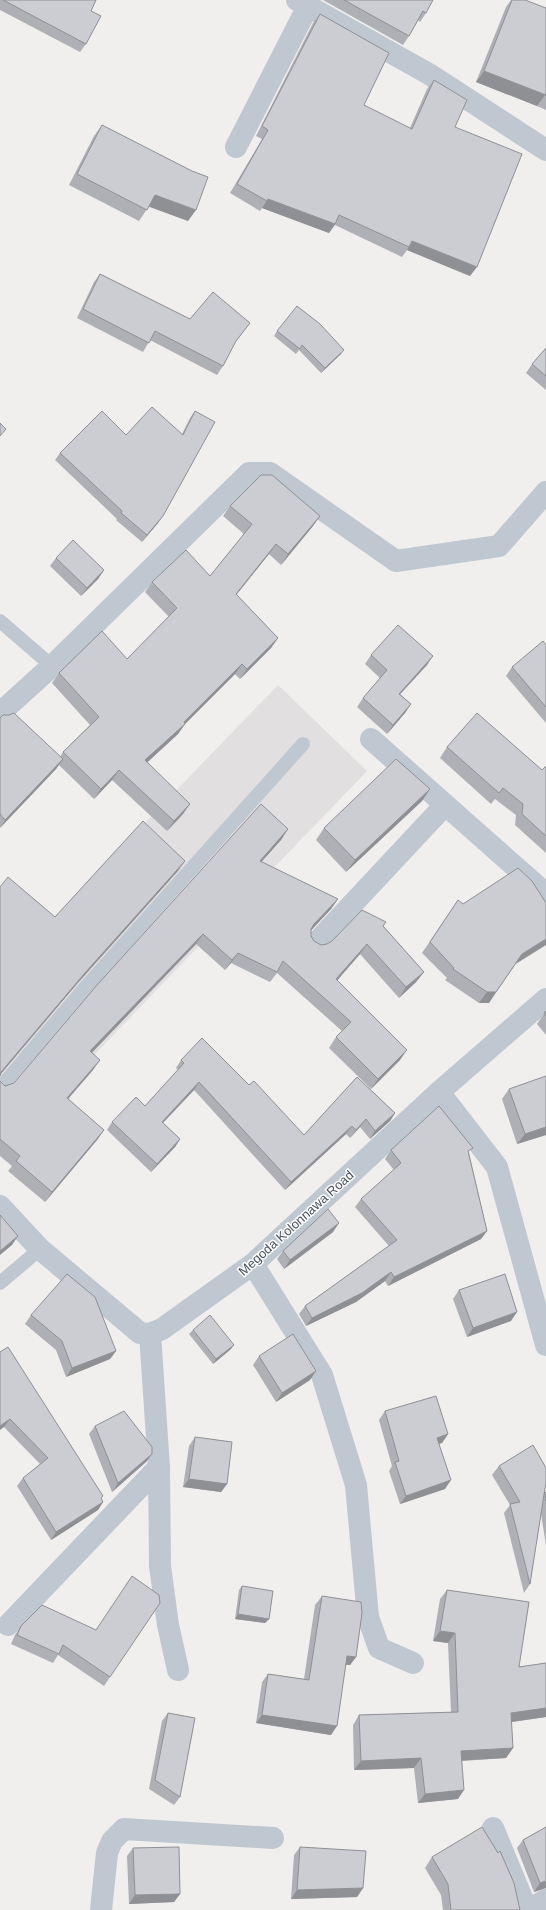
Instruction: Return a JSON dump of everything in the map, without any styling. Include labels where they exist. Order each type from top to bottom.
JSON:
[{"type":"street","points":[[236,147],[302,3],[429,74],[546,150]]},
{"type":"street","points":[[0,713],[52,666],[249,473],[270,473],[396,561],[499,546],[546,492]]},
{"type":"street","points":[[371,739],[546,894]]},
{"type":"street","points":[[316,943],[446,805]]},
{"type":"street","name":"Megoda Kolonnawa Road","points":[[150,1334],[162,1329],[253,1264],[439,1092],[546,999]]},
{"type":"street","points":[[439,1092],[497,1167],[546,1345]]},
{"type":"street","points":[[0,1206],[40,1249],[140,1333],[150,1334],[159,1467],[160,1566],[168,1624],[178,1670]]},
{"type":"street","points":[[253,1264],[322,1375],[356,1485],[368,1617],[379,1648],[413,1663]]},
{"type":"street","points":[[8,1625],[159,1467]]},
{"type":"street","points":[[493,1828],[527,1910],[546,1900]]},
{"type":"street","points":[[101,1910],[107,1852],[112,1841],[124,1829],[273,1838]]},
{"type":"lane","points":[[0,621],[52,666]]},
{"type":"lane","points":[[0,1088],[83,990],[303,744]]},
{"type":"lane","points":[[0,1283],[40,1249]]},
{"type":"shaded area","points":[[278,685],[367,771],[0,1153],[0,973]]},
{"type":"building","points":[[3,0],[96,0],[91,11],[101,16],[86,44]]},
{"type":"building","points":[[344,0],[433,0],[426,13],[423,11],[409,36]]},
{"type":"building","points":[[512,0],[525,0],[546,8],[546,95],[484,71]]},
{"type":"building","points":[[320,14],[389,53],[364,105],[412,129],[434,80],[467,100],[455,127],[522,154],[477,267],[412,241],[409,247],[339,215],[335,224],[268,199],[267,201],[237,184],[268,130],[262,126]]},
{"type":"building","points":[[102,125],[192,171],[208,177],[196,210],[155,195],[147,210],[77,174]]},
{"type":"building","points":[[100,274],[190,319],[213,292],[250,323],[236,341],[223,366],[155,331],[149,343],[83,309]]},
{"type":"building","points":[[297,306],[320,324],[344,350],[325,368],[302,345],[300,349],[277,331]]},
{"type":"building","points":[[546,348],[546,376],[532,364]]},
{"type":"building","points":[[152,407],[183,435],[195,411],[215,422],[163,516],[147,535],[121,513],[122,511],[60,453],[102,411],[126,435]]},
{"type":"building","points":[[0,423],[6,429],[0,436]]},
{"type":"building","points":[[261,475],[272,475],[320,516],[288,554],[276,544],[236,594],[278,638],[247,669],[242,664],[184,722],[185,724],[145,760],[190,804],[174,821],[119,770],[101,789],[63,752],[99,717],[59,673],[102,631],[127,659],[177,608],[152,582],[186,550],[210,576],[252,524],[230,506]]},
{"type":"building","points":[[73,540],[104,570],[87,588],[56,558]]},
{"type":"building","points":[[398,625],[433,656],[399,694],[411,704],[393,725],[363,698],[387,670],[371,655]]},
{"type":"building","points":[[543,641],[546,645],[546,707],[512,667]]},
{"type":"building","points":[[14,713],[63,759],[5,820],[0,814],[0,718],[3,715]]},
{"type":"building","points":[[477,713],[542,770],[546,766],[546,836],[522,814],[523,804],[503,788],[499,793],[447,747]]},
{"type":"building","points":[[396,759],[430,789],[355,860],[324,828]]},
{"type":"building","points":[[261,804],[288,829],[260,861],[338,899],[311,929],[311,936],[314,941],[321,945],[332,941],[362,910],[386,922],[383,926],[424,972],[406,987],[367,944],[336,979],[407,1050],[378,1079],[336,1037],[351,1022],[283,961],[277,972],[238,953],[232,960],[203,934],[90,1051],[100,1060],[67,1098],[104,1130],[52,1192],[16,1161],[20,1156],[0,1139],[0,1081],[5,1086],[14,1083],[97,985]]},
{"type":"building","points":[[143,821],[185,861],[84,974],[1,1072],[0,1076],[0,887],[8,877],[55,917]]},
{"type":"building","points":[[518,868],[532,881],[546,903],[546,939],[522,954],[496,992],[487,992],[453,969],[454,968],[430,942],[458,900],[463,904]]},
{"type":"building","points":[[202,1038],[249,1085],[254,1081],[304,1135],[357,1077],[395,1113],[375,1131],[366,1119],[356,1130],[352,1126],[291,1182],[199,1082],[162,1122],[180,1139],[157,1164],[112,1122],[136,1097],[145,1106],[184,1063],[181,1060]]},
{"type":"building","points":[[546,1076],[546,1127],[525,1134],[509,1089]]},
{"type":"building","points":[[439,1106],[473,1148],[468,1151],[487,1231],[394,1277],[391,1272],[362,1293],[312,1318],[305,1306],[397,1240],[361,1199],[401,1163],[391,1150]]},
{"type":"building","points":[[328,1209],[339,1223],[290,1260],[283,1251]]},
{"type":"building","points":[[0,1215],[18,1236],[0,1251]]},
{"type":"building","points":[[67,1274],[95,1297],[116,1351],[72,1368],[62,1341],[31,1315]]},
{"type":"building","points":[[505,1274],[517,1312],[473,1328],[459,1290]]},
{"type":"building","points":[[210,1315],[234,1345],[216,1359],[193,1330]]},
{"type":"building","points":[[293,1334],[316,1371],[282,1393],[259,1356]]},
{"type":"building","points":[[8,1347],[103,1496],[101,1498],[103,1502],[56,1532],[23,1478],[48,1458],[10,1419],[0,1426],[0,1352]]},
{"type":"building","points":[[436,1396],[448,1434],[437,1438],[451,1480],[406,1496],[395,1462],[399,1461],[385,1411]]},
{"type":"building","points":[[124,1411],[152,1447],[152,1454],[118,1483],[95,1426]]},
{"type":"building","points":[[195,1437],[232,1442],[227,1484],[189,1479]]},
{"type":"building","points":[[533,1445],[546,1468],[546,1482],[530,1584],[510,1504],[520,1502],[499,1466]]},
{"type":"building","points":[[132,1576],[159,1595],[160,1603],[110,1677],[63,1645],[59,1654],[17,1635],[21,1626],[42,1605],[96,1630]]},
{"type":"building","points":[[242,1586],[273,1591],[269,1619],[238,1614]]},
{"type":"building","points":[[447,1590],[529,1602],[519,1667],[546,1663],[546,1708],[511,1713],[513,1748],[461,1751],[464,1790],[425,1794],[421,1758],[361,1761],[359,1715],[458,1712],[455,1633],[440,1631]]},
{"type":"building","points":[[322,1596],[361,1602],[362,1613],[356,1657],[347,1656],[337,1726],[262,1715],[268,1674],[309,1680]]},
{"type":"building","points":[[168,1713],[195,1718],[180,1797],[155,1780]]},
{"type":"building","points":[[482,1827],[498,1853],[500,1851],[514,1883],[520,1910],[451,1910],[448,1884],[432,1857]]},
{"type":"building","points":[[546,1827],[546,1881],[540,1883],[523,1840]]},
{"type":"building","points":[[179,1847],[180,1894],[135,1895],[133,1848]]},
{"type":"building","points":[[300,1847],[366,1851],[363,1888],[297,1890]]}]
